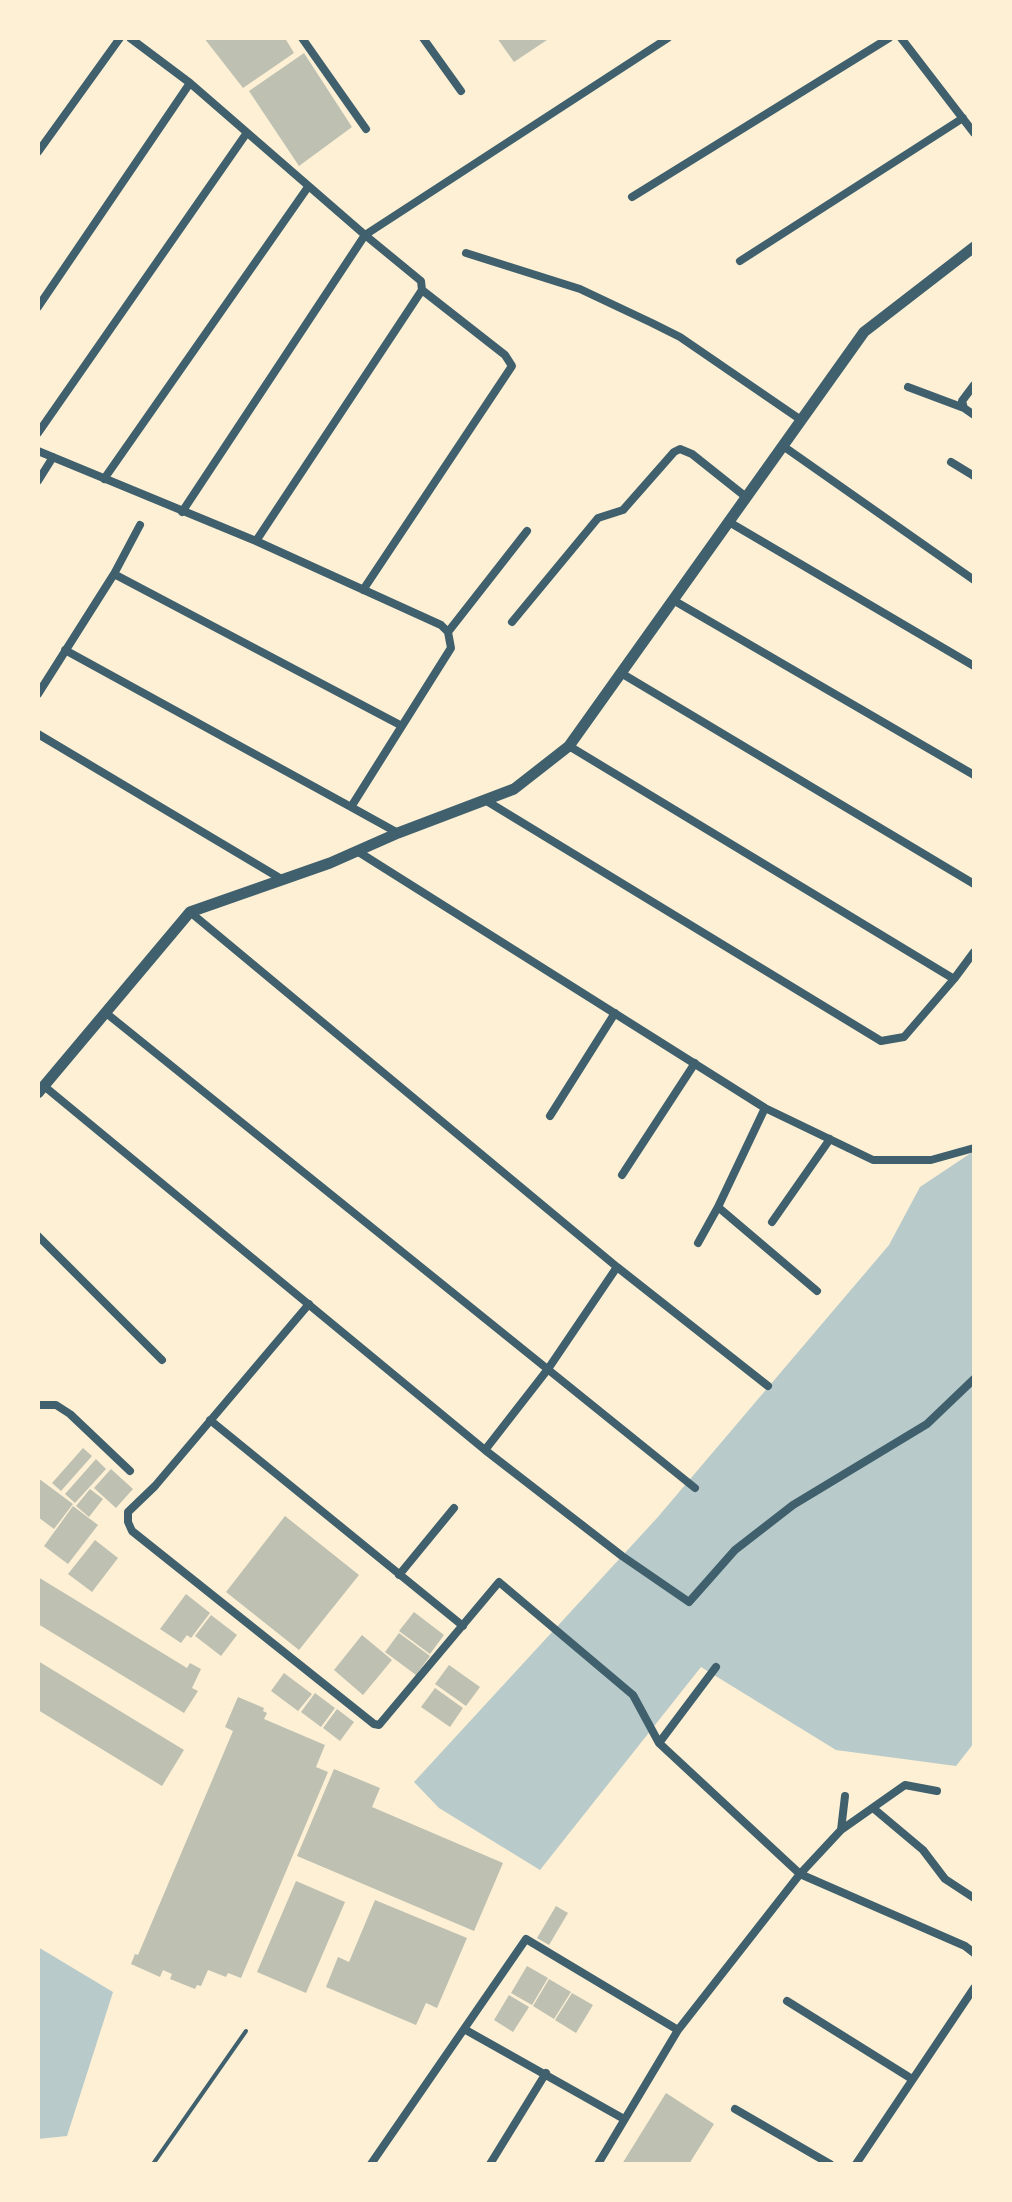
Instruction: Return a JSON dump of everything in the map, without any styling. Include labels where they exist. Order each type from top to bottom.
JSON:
[{"type":"street","points":[[38,152],[120,38]]},
{"type":"street","points":[[130,38],[190,83],[421,281],[422,290],[256,541]]},
{"type":"street","points":[[302,38],[366,129]]},
{"type":"street","points":[[423,38],[461,91]]},
{"type":"street","points":[[182,512],[365,235],[668,38]]},
{"type":"street","points":[[632,197],[889,38]]},
{"type":"street","points":[[901,38],[974,133]]},
{"type":"street","points":[[38,307],[190,83]]},
{"type":"street","points":[[740,261],[963,118]]},
{"type":"street","points":[[38,433],[246,134]]},
{"type":"street","points":[[104,479],[308,187]]},
{"type":"street","points":[[974,247],[864,332],[569,746],[514,789],[283,880],[190,912],[41,1090],[309,1304],[485,1450],[622,1556],[689,1602],[735,1550],[781,1514],[927,1424],[974,1379]]},
{"type":"street","points":[[466,253],[580,289],[680,337],[801,420]]},
{"type":"street","points":[[363,590],[512,366],[505,355],[422,290]]},
{"type":"street","points":[[964,408],[964,396],[974,385]]},
{"type":"street","points":[[908,387],[964,408],[974,415]]},
{"type":"street","points":[[783,446],[974,580]]},
{"type":"street","points":[[512,622],[598,518],[623,510],[680,449],[692,454],[746,497]]},
{"type":"street","points":[[38,451],[256,541],[441,625],[448,632],[451,648],[351,807]]},
{"type":"street","points":[[38,481],[53,457]]},
{"type":"street","points":[[951,462],[974,476]]},
{"type":"street","points":[[729,522],[974,666]]},
{"type":"street","points":[[38,694],[114,574],[140,525]]},
{"type":"street","points":[[448,632],[527,531]]},
{"type":"street","points":[[114,574],[402,726]]},
{"type":"street","points":[[673,600],[974,775]]},
{"type":"street","points":[[65,650],[398,833]]},
{"type":"street","points":[[621,673],[974,884]]},
{"type":"street","points":[[38,734],[283,880]]},
{"type":"street","points":[[569,746],[954,979]]},
{"type":"street","points":[[485,800],[881,1041],[904,1037],[974,952]]},
{"type":"street","points":[[357,851],[765,1108],[873,1160],[931,1160],[974,1148]]},
{"type":"street","points":[[190,912],[617,1267],[768,1386]]},
{"type":"street","points":[[106,1013],[695,1488]]},
{"type":"street","points":[[550,1116],[615,1013]]},
{"type":"street","points":[[622,1175],[695,1063]]},
{"type":"street","points":[[698,1243],[765,1108]]},
{"type":"street","points":[[772,1222],[830,1139]]},
{"type":"street","points":[[718,1207],[817,1291]]},
{"type":"street","points":[[38,1236],[162,1360]]},
{"type":"street","points":[[485,1450],[548,1369],[617,1267]]},
{"type":"street","points":[[309,1304],[155,1486],[128,1512],[132,1531],[374,1724],[383,1723],[499,1582],[633,1695],[659,1743],[800,1874],[965,1946],[974,1953]]},
{"type":"street","points":[[38,1405],[56,1405],[70,1414],[130,1471]]},
{"type":"street","points":[[210,1420],[463,1626]]},
{"type":"street","points":[[399,1575],[454,1508]]},
{"type":"street","points":[[659,1743],[716,1667]]},
{"type":"street","points":[[598,2164],[678,2030],[800,1874],[841,1830],[905,1785],[937,1791]]},
{"type":"street","points":[[841,1830],[845,1796]]},
{"type":"street","points":[[873,1808],[923,1850],[945,1879],[974,1898]]},
{"type":"street","points":[[371,2164],[526,1939],[678,2030]]},
{"type":"street","points":[[856,2164],[974,1988]]},
{"type":"street","points":[[787,2001],[912,2079]]},
{"type":"street","points":[[464,2029],[624,2119]]},
{"type":"street","points":[[490,2164],[546,2073]]},
{"type":"street","points":[[735,2109],[830,2164]]},
{"type":"lane","points":[[153,2164],[246,2031]]},
{"type":"shaded area","points":[[974,1151],[974,1743],[956,1766],[836,1750],[701,1667],[540,1870],[439,1808],[414,1782],[657,1518],[889,1245],[920,1187]]},
{"type":"shaded area","points":[[38,1947],[113,1992],[67,2136],[38,2139]]},
{"type":"building","points":[[204,38],[285,38],[294,53],[243,88]]},
{"type":"building","points":[[497,38],[550,38],[514,62]]},
{"type":"building","points":[[304,53],[352,127],[299,166],[249,91]]},
{"type":"building","points":[[83,1448],[92,1456],[61,1491],[52,1483]]},
{"type":"building","points":[[96,1459],[106,1469],[75,1503],[65,1494]]},
{"type":"building","points":[[111,1469],[133,1489],[116,1508],[94,1488]]},
{"type":"building","points":[[38,1478],[73,1504],[54,1529],[38,1517]]},
{"type":"building","points":[[90,1489],[103,1499],[89,1517],[76,1506]]},
{"type":"building","points":[[73,1506],[98,1525],[68,1564],[44,1546]]},
{"type":"building","points":[[285,1516],[359,1575],[299,1650],[226,1592]]},
{"type":"building","points":[[95,1540],[118,1558],[92,1592],[68,1574]]},
{"type":"building","points":[[38,1577],[187,1668],[190,1663],[201,1669],[192,1688],[198,1691],[184,1713],[38,1624]]},
{"type":"building","points":[[186,1594],[210,1613],[191,1638],[187,1635],[181,1643],[160,1629]]},
{"type":"building","points":[[414,1612],[444,1635],[430,1654],[399,1631]]},
{"type":"building","points":[[211,1615],[237,1635],[221,1656],[195,1636]]},
{"type":"building","points":[[399,1633],[430,1656],[416,1675],[385,1652]]},
{"type":"building","points":[[362,1635],[392,1660],[363,1695],[334,1670]]},
{"type":"building","points":[[38,1661],[184,1750],[162,1786],[38,1710]]},
{"type":"building","points":[[449,1665],[480,1687],[466,1706],[435,1684]]},
{"type":"building","points":[[284,1673],[312,1694],[298,1711],[271,1691]]},
{"type":"building","points":[[435,1688],[463,1708],[450,1727],[421,1707]]},
{"type":"building","points":[[315,1693],[335,1708],[321,1727],[301,1712]]},
{"type":"building","points":[[238,1697],[264,1708],[263,1711],[267,1713],[264,1719],[325,1745],[316,1767],[328,1772],[241,1978],[228,1973],[226,1977],[208,1970],[201,1986],[197,1985],[195,1989],[170,1979],[172,1974],[163,1970],[160,1977],[131,1964],[135,1954],[138,1955],[233,1731],[225,1727]]},
{"type":"building","points":[[337,1709],[354,1722],[340,1741],[323,1728]]},
{"type":"building","points":[[334,1769],[380,1788],[372,1807],[503,1863],[474,1931],[297,1856]]},
{"type":"building","points":[[296,1881],[345,1902],[306,1993],[257,1972]]},
{"type":"building","points":[[375,1900],[467,1938],[437,2008],[426,2003],[416,2025],[326,1987],[338,1957],[349,1962]]},
{"type":"building","points":[[556,1906],[568,1913],[549,1945],[537,1938]]},
{"type":"building","points":[[527,1966],[548,1978],[532,2005],[511,1993]]},
{"type":"building","points":[[549,1979],[571,1992],[554,2019],[533,2006]]},
{"type":"building","points":[[572,1993],[593,2005],[576,2033],[555,2020]]},
{"type":"building","points":[[509,1995],[529,2007],[513,2032],[494,2020]]},
{"type":"building","points":[[666,2093],[714,2124],[689,2164],[622,2164]]}]
